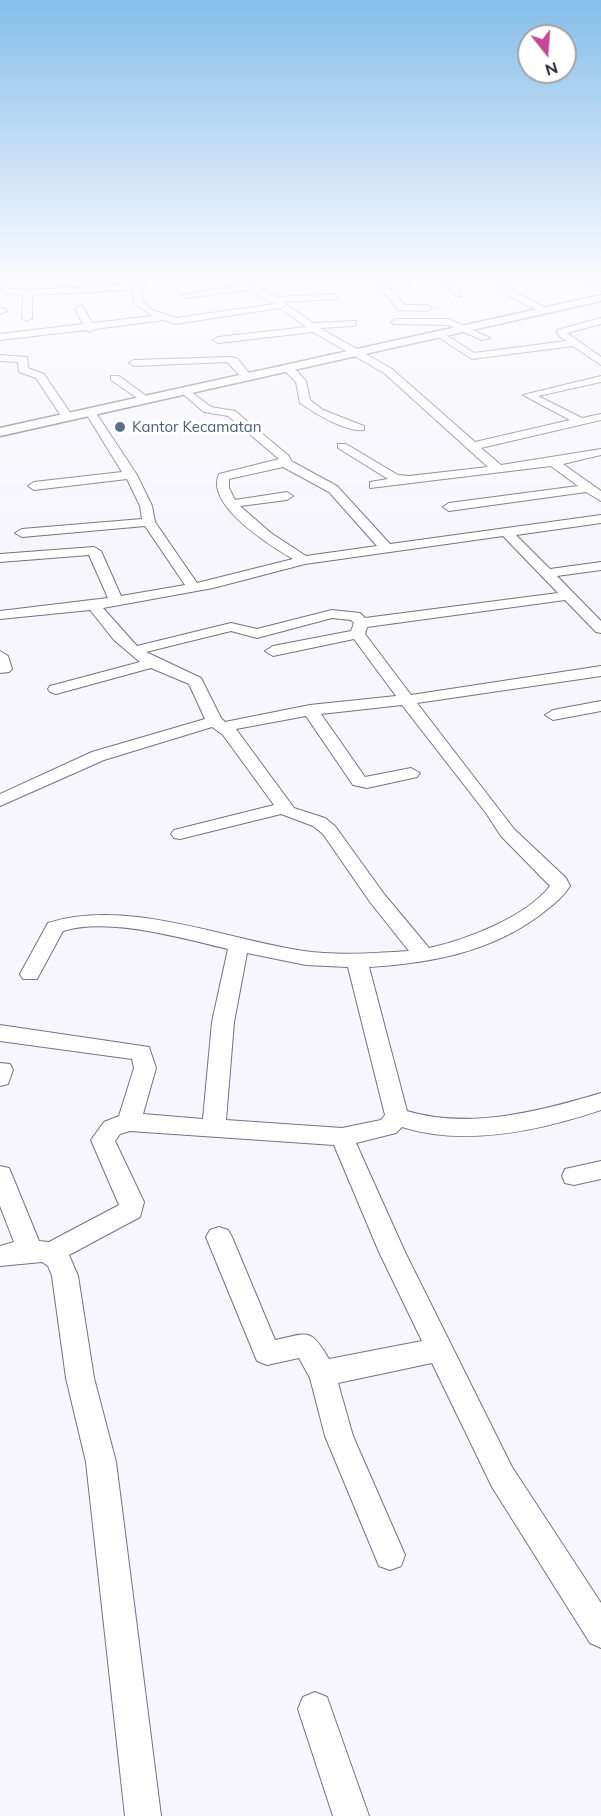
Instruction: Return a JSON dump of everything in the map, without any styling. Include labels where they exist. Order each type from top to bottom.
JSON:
[{"type":"street","points":[[23,365],[23,370],[40,376],[66,417]]},
{"type":"street","points":[[237,365],[247,377]]},
{"type":"street","points":[[0,432],[303,365]]},
{"type":"street","points":[[375,365],[388,371],[498,468]]},
{"type":"street","points":[[288,368],[301,381],[300,387],[304,401],[320,412],[360,428]]},
{"type":"street","points":[[115,378],[147,399]]},
{"type":"street","points":[[580,421],[528,395],[601,379]]},
{"type":"street","points":[[186,391],[208,410],[231,413],[245,427],[278,451],[285,458],[285,463]]},
{"type":"street","points":[[90,412],[131,475],[146,506],[149,522],[194,588]]},
{"type":"street","points":[[473,446],[512,440],[519,435],[601,417]]},
{"type":"street","points":[[342,446],[395,478],[405,480]]},
{"type":"street","points":[[374,485],[553,462],[601,452]]},
{"type":"street","points":[[553,462],[601,496]]},
{"type":"street","points":[[304,560],[279,545],[230,504],[224,495],[223,477],[285,463],[333,489],[387,549]]},
{"type":"street","points":[[34,486],[131,475]]},
{"type":"street","points":[[448,507],[589,488]]},
{"type":"street","points":[[230,504],[287,496]]},
{"type":"street","points":[[0,615],[94,605],[194,588],[250,576],[304,560],[601,519]]},
{"type":"street","points":[[22,533],[149,522]]},
{"type":"street","points":[[507,533],[566,596],[601,629]]},
{"type":"street","points":[[0,558],[94,551],[116,600]]},
{"type":"street","points":[[545,574],[601,566]]},
{"type":"street","points":[[273,651],[360,628],[566,596]]},
{"type":"street","points":[[94,605],[105,622],[134,651],[152,663],[195,681],[219,724],[285,808],[291,815],[319,822],[329,830],[377,898],[424,956]]},
{"type":"street","points":[[30,974],[55,927],[71,921],[159,927],[294,957],[357,961],[424,956],[458,949],[504,931],[554,895],[560,886],[552,872],[507,832],[493,810],[407,700],[352,615],[332,614],[257,634],[231,627],[134,651]]},
{"type":"street","points":[[56,688],[152,663]]},
{"type":"street","points":[[0,801],[98,756],[219,724],[310,710],[407,700],[601,671]]},
{"type":"street","points":[[553,715],[601,706]]},
{"type":"street","points":[[310,710],[359,781],[367,783],[411,773]]},
{"type":"street","points":[[180,834],[285,808]]},
{"type":"street","points":[[214,1130],[223,1022],[239,945]]},
{"type":"street","points":[[357,961],[397,1116]]},
{"type":"street","points":[[0,1033],[141,1053],[145,1068],[129,1122]]},
{"type":"street","points":[[397,1116],[430,1127],[482,1127],[504,1125],[601,1101]]},
{"type":"street","points":[[0,1256],[41,1252],[131,1210],[132,1202],[103,1137],[112,1128],[129,1122],[214,1130],[342,1137],[388,1127],[397,1116]]},
{"type":"street","points":[[342,1137],[392,1252],[502,1477],[601,1632]]},
{"type":"street","points":[[574,1176],[601,1170]]},
{"type":"street","points":[[0,1175],[41,1252],[58,1259],[65,1276],[80,1377],[101,1462],[143,1816]]},
{"type":"street","points":[[219,1237],[267,1353],[306,1345],[324,1376],[323,1384],[339,1436],[390,1555]]},
{"type":"street","points":[[324,1376],[332,1370],[441,1349]]},
{"type":"street","points":[[315,1709],[351,1816]]},
{"type":"place","name":"Kantor Kecamatan","points":[[120,427]]}]
